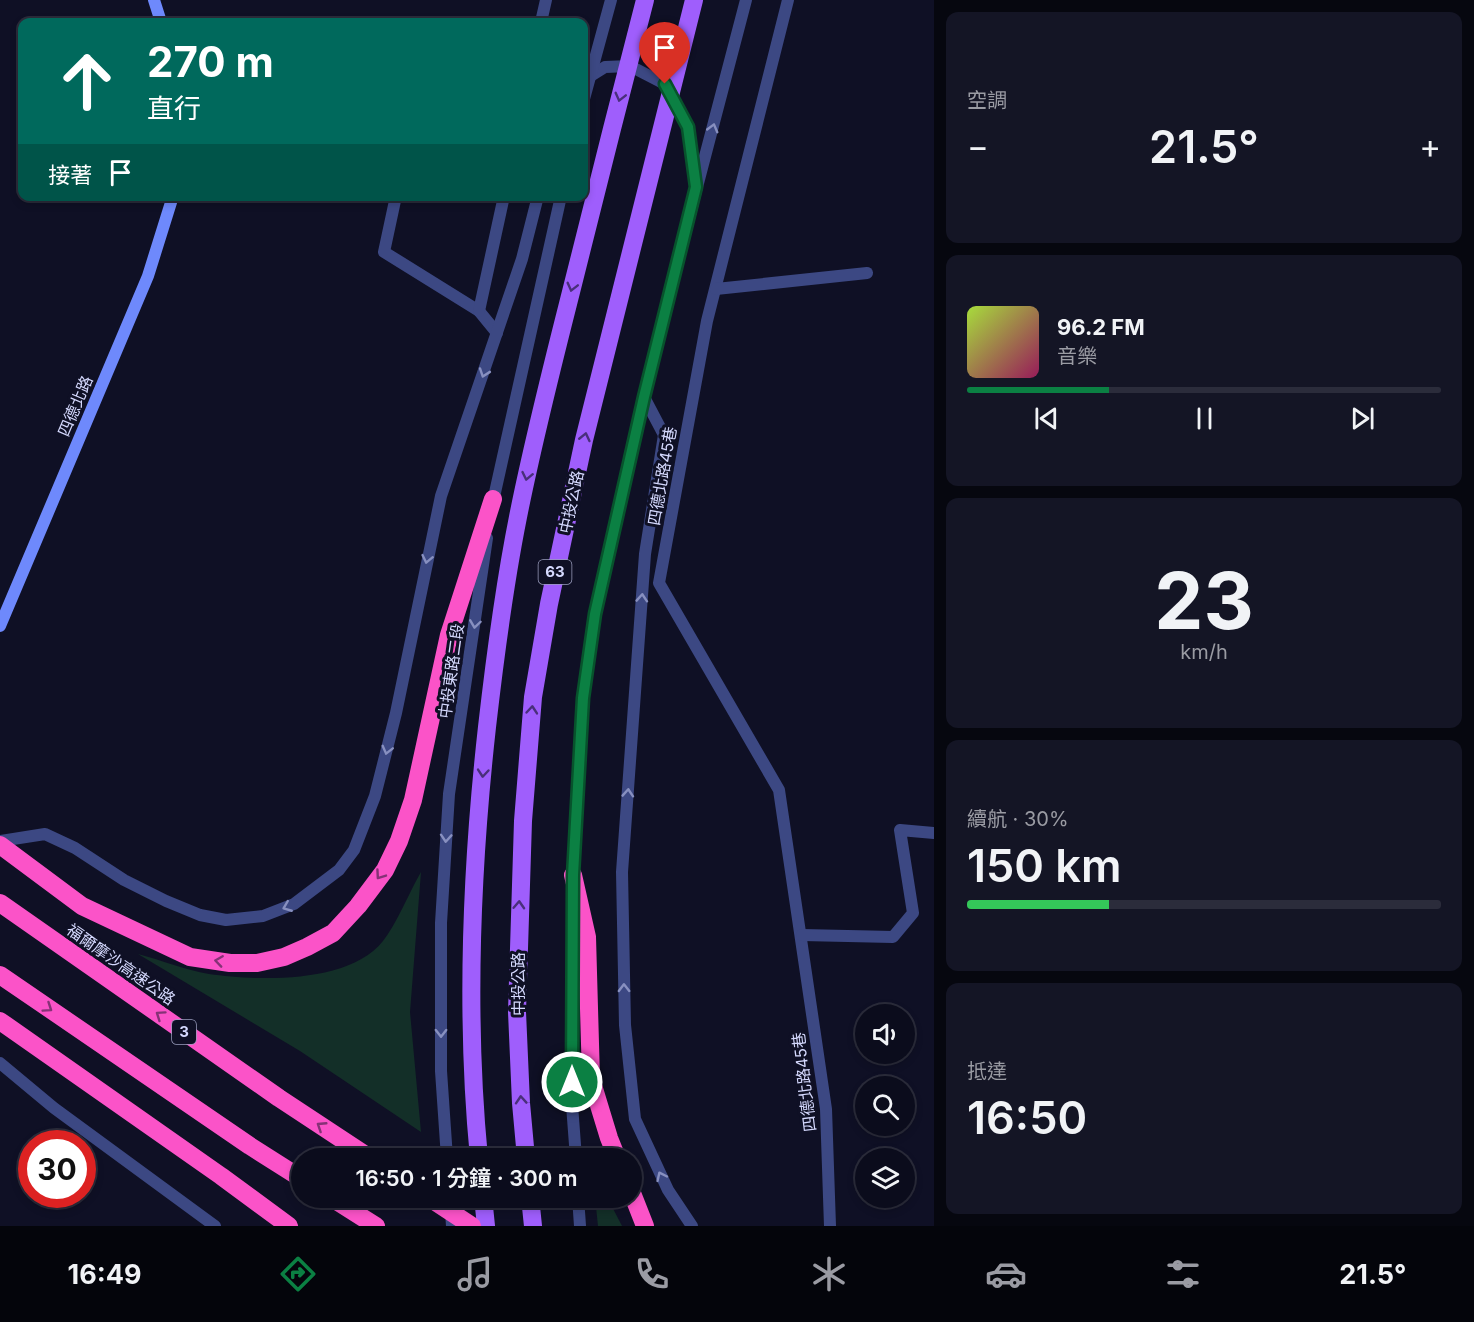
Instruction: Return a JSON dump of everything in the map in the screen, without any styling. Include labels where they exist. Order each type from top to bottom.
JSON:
[{"type":"highway","points":[[0,843],[82,906],[190,957],[230,963],[257,963],[284,957],[333,933],[358,906],[385,870],[399,840],[413,800],[449,635],[493,499]]},
{"type":"highway","points":[[573,875],[587,937],[591,1079],[613,1148]]},
{"type":"highway","name":"福爾摩沙高速公路","points":[[0,903],[354,1148]]},
{"type":"highway","points":[[0,975],[291,1172]]},
{"type":"highway","points":[[0,1021],[289,1226]]},
{"type":"highway","points":[[347,1208],[376,1226]]},
{"type":"highway","points":[[445,1208],[472,1226]]},
{"type":"highway","points":[[638,1208],[645,1226]]},
{"type":"main road","points":[[478,1148],[470,995],[473,881],[499,621],[539,420],[645,0]]},
{"type":"main road","name":"中投公路","points":[[525,1148],[517,1012],[523,832],[533,697],[549,604],[584,440],[694,0]]},
{"type":"main road","points":[[484,1208],[486,1226]]},
{"type":"main road","points":[[531,1208],[533,1226]]},
{"type":"street","points":[[154,0],[160,18]]},
{"type":"street","points":[[542,18],[546,0]]},
{"type":"street","points":[[588,75],[610,0]]},
{"type":"street","points":[[575,1148],[572,1093],[573,875],[583,698],[595,614],[644,397],[696,187],[746,0]]},
{"type":"street","name":"四德北路45巷","points":[[788,0],[707,321],[659,583],[779,790],[826,1109],[830,1226]]},
{"type":"street","points":[[588,80],[605,66],[630,66],[665,84],[688,127],[696,187]]},
{"type":"street","name":"四德北路","points":[[0,626],[148,276],[171,201]]},
{"type":"street","points":[[395,201],[384,252],[479,311],[497,333]]},
{"type":"street","points":[[479,311],[503,201]]},
{"type":"street","points":[[0,843],[45,834],[75,848],[124,880],[166,901],[200,915],[226,920],[263,916],[294,904],[339,870],[354,850],[375,796],[396,713],[441,496],[522,259],[537,201]]},
{"type":"street","name":"中投東路二段","points":[[446,1148],[441,1071],[441,923],[448,806],[493,499],[560,201]]},
{"type":"street","points":[[716,289],[867,273]]},
{"type":"street","points":[[644,397],[664,435],[645,554],[622,872],[625,1025],[635,1119],[668,1190],[692,1226]]},
{"type":"street","points":[[802,935],[893,937],[913,913],[900,830],[934,833]]},
{"type":"street","points":[[0,1063],[54,1108],[215,1226]]},
{"type":"street","points":[[451,1208],[452,1226]]},
{"type":"street","points":[[579,1208],[580,1226]]},
{"type":"green space","points":[[421,872],[410,1012],[421,1132],[300,1051],[138,954],[200,972],[229,976],[277,978],[326,972],[368,955],[383,941]]},
{"type":"green space","points":[[596,1208],[613,1208],[622,1226],[598,1226]]},
{"type":"route","points":[[572,1082],[573,875],[583,698],[595,614],[644,397],[696,187],[688,127],[665,84]]}]
